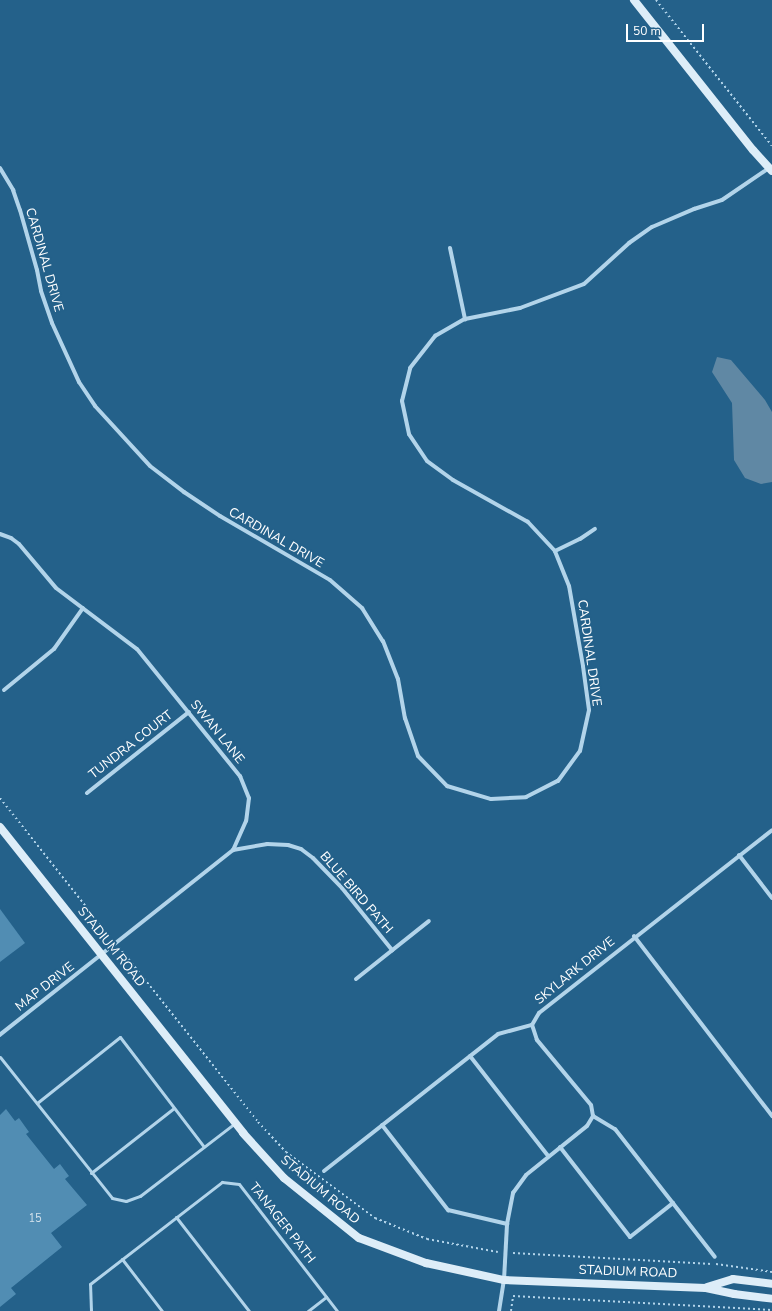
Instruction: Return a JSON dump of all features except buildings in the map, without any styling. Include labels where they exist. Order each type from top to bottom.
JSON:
[{"type":"street","points":[[634,0],[770,170]]},
{"type":"street","name":"CARDINAL DRIVE","points":[[0,168],[13,190],[20,210],[37,270],[41,292],[52,323],[79,382],[95,406],[150,466],[178,488],[220,516],[330,580],[362,608],[383,641],[398,679],[405,718],[418,756],[447,786],[491,799],[526,797],[558,781],[580,751],[589,710],[569,586],[555,551],[528,522],[453,480],[427,461],[409,434],[402,401],[410,368],[436,336],[465,319],[520,308],[584,284],[629,243],[652,227],[694,208],[722,200],[770,170]]},
{"type":"street","points":[[450,248],[465,319]]},
{"type":"street","points":[[555,551],[580,539],[595,529]]},
{"type":"street","name":"SWAN LANE","points":[[0,534],[11,538],[19,544],[48,581],[137,649],[240,776],[246,787],[249,798],[246,821],[233,850],[102,955]]},
{"type":"street","points":[[4,690],[54,649],[83,608]]},
{"type":"street","name":"TUNDRA COURT","points":[[87,793],[189,712]]},
{"type":"street","name":"STADIUM ROAD","points":[[0,828],[235,1123],[284,1178],[359,1238],[426,1263],[504,1280],[706,1288],[734,1294],[772,1299]]},
{"type":"street","name":"SKYLARK DRIVE","points":[[532,1025],[539,1013],[634,936],[772,830]]},
{"type":"street","name":"BLUE BIRD PATH","points":[[233,850],[267,844],[288,844],[301,849],[313,858],[342,888],[392,950]]},
{"type":"street","points":[[740,855],[772,898]]},
{"type":"street","name":"BLUE BIRD PATH","points":[[356,979],[429,921]]},
{"type":"street","name":"SKYLARK DRIVE","points":[[634,936],[772,1116]]},
{"type":"street","name":"MAP DRIVE","points":[[0,1035],[102,955]]},
{"type":"street","points":[[324,1171],[498,1034],[532,1025],[537,1040],[592,1105],[593,1116],[587,1126],[526,1175],[513,1193],[507,1224],[504,1253],[504,1280],[499,1311]]},
{"type":"street","points":[[470,1056],[548,1156]]},
{"type":"street","points":[[593,1116],[615,1129],[715,1257]]},
{"type":"street","points":[[382,1125],[448,1210],[507,1224]]},
{"type":"street","points":[[560,1147],[630,1237],[673,1203]]},
{"type":"street","name":"STADIUM ROAD","points":[[706,1288],[733,1279],[772,1284]]},
{"type":"lane","points":[[37,1103],[120,1037],[204,1147]]},
{"type":"lane","points":[[0,1056],[112,1198],[126,1201],[140,1196],[235,1123]]},
{"type":"lane","points":[[92,1172],[174,1108]]},
{"type":"lane","name":"TANAGER PATH","points":[[91,1311],[90,1284],[222,1182],[239,1184],[337,1311]]},
{"type":"lane","points":[[176,1217],[249,1311]]},
{"type":"lane","points":[[122,1259],[162,1311]]},
{"type":"lane","points":[[308,1311],[326,1297]]},
{"type":"path","points":[[656,0],[772,146]]},
{"type":"path","points":[[0,798],[258,1122],[286,1152],[375,1218],[426,1239],[504,1253],[697,1262],[772,1272]]},
{"type":"path","points":[[511,1311],[513,1296],[772,1310]]},
{"type":"water","points":[[717,357],[731,360],[765,400],[772,412],[772,482],[761,484],[745,478],[734,460],[732,403],[712,372]]}]
